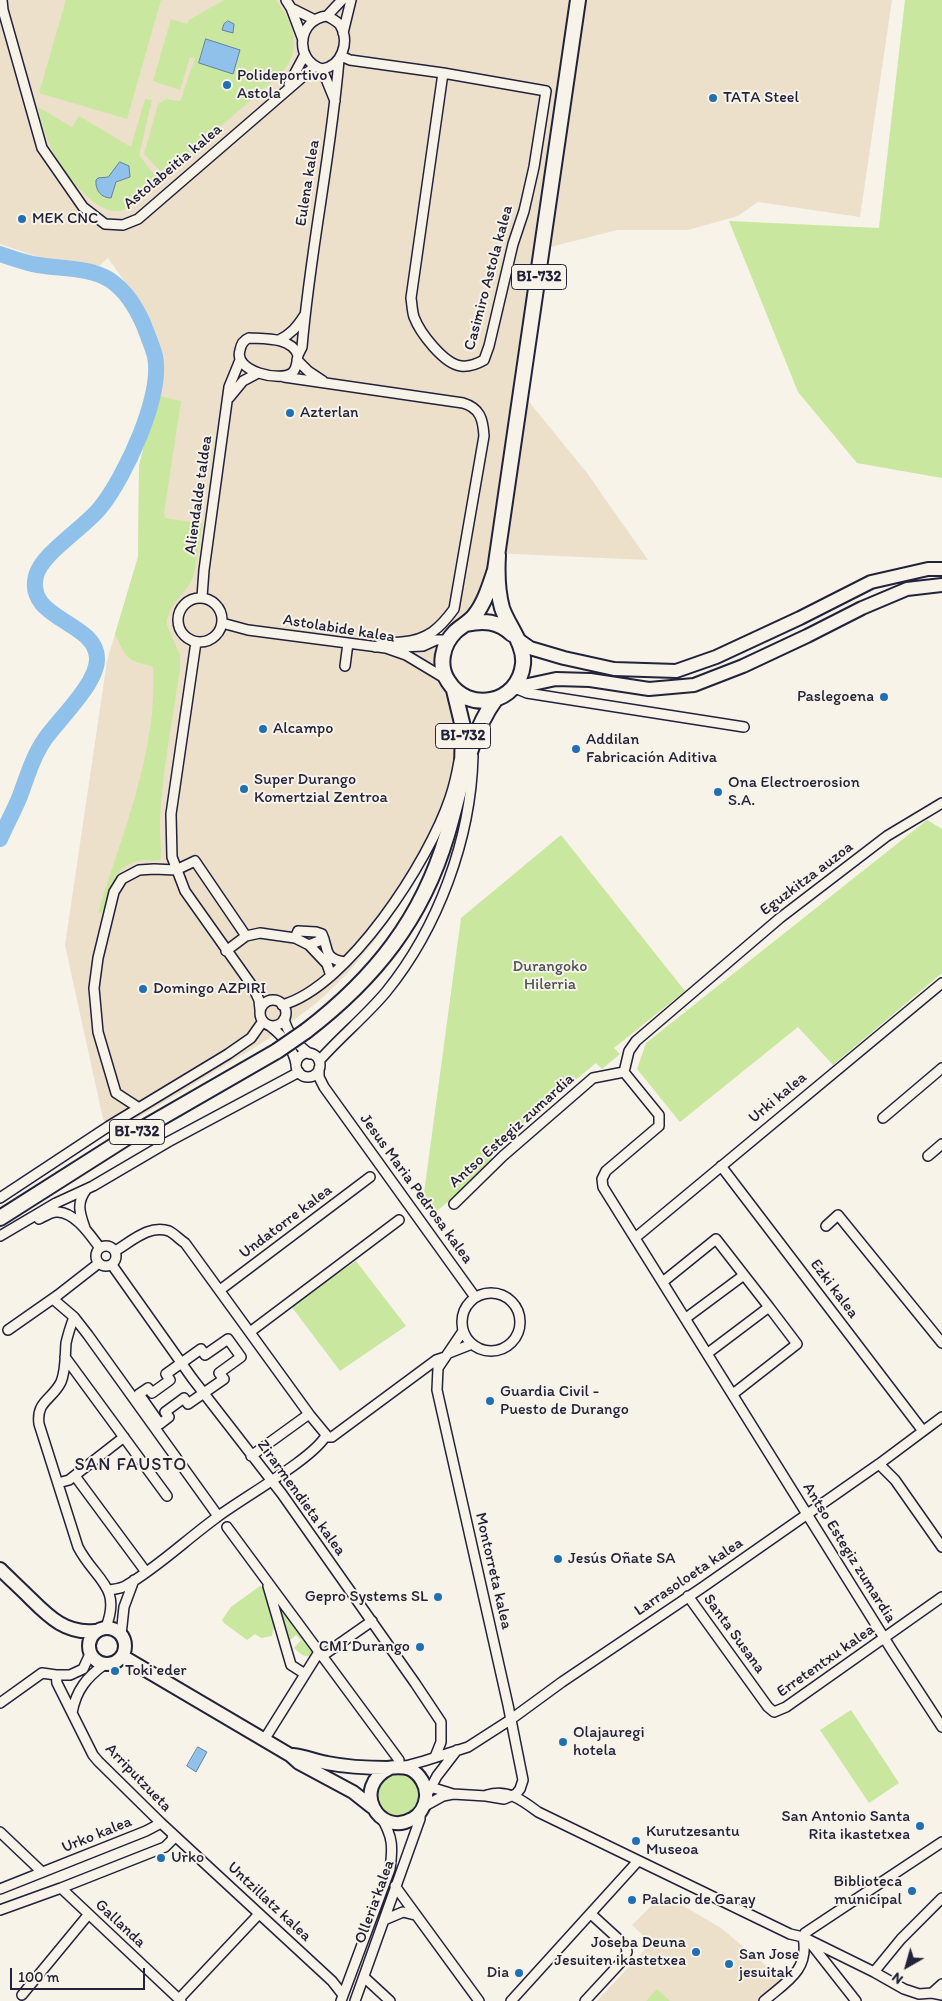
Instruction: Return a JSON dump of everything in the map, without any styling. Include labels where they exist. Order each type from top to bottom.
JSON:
[{"type":"main road","name":"BI-732","points":[[468,748],[450,684],[442,666],[443,653],[448,640],[456,630],[475,615],[484,599],[493,577],[498,555],[578,0]]},
{"type":"main road","name":"BI-732","points":[[450,684],[462,696],[473,701],[484,702],[495,700],[505,695],[514,688],[520,676],[523,663],[522,650],[502,606],[498,589],[498,555]]},
{"type":"main road","points":[[466,624],[480,621],[494,622],[506,628],[530,648],[564,658],[614,669],[676,671],[725,653],[871,582],[928,569],[942,568]]},
{"type":"main road","points":[[514,688],[556,679],[590,680],[649,688],[694,685],[751,662],[862,608],[907,589],[942,585]]},
{"type":"main road","name":"BI-732","points":[[0,1218],[126,1138],[277,1051],[350,996],[378,965],[408,923],[433,876],[447,835],[468,748],[495,700]]},
{"type":"main road","points":[[0,1569],[47,1616],[74,1631],[99,1662],[105,1664],[112,1663],[122,1656],[125,1645],[121,1634],[117,1630],[74,1631]]},
{"type":"main road","points":[[89,1651],[89,1641],[101,1629]]},
{"type":"main road","points":[[122,1656],[290,1755],[299,1763],[353,1792],[381,1817],[397,1823],[406,1822],[425,1797],[417,1774],[397,1765],[359,1767],[326,1763],[290,1755]]},
{"type":"main road","points":[[372,1807],[371,1787],[375,1779],[382,1772],[397,1765]]},
{"type":"street","name":"Astolabeitia kalea","points":[[2,0],[3,10],[42,148],[83,207],[105,224],[123,225],[138,219],[287,89],[318,68]]},
{"type":"street","points":[[286,0],[303,40]]},
{"type":"street","points":[[335,102],[318,68],[304,56],[303,40],[305,31],[315,20],[327,16],[342,0]]},
{"type":"street","points":[[343,33],[351,0]]},
{"type":"street","points":[[291,8],[315,20]]},
{"type":"street","points":[[318,68],[334,65],[340,58],[344,47],[343,33],[340,25],[327,16]]},
{"type":"street","points":[[344,47],[352,56],[360,61]]},
{"type":"street","name":"Astolabeitia kalea","points":[[287,89],[304,56]]},
{"type":"street","name":"Casimiro Astola kalea","points":[[340,58],[443,72],[546,91],[534,167],[524,211],[512,244],[490,346],[484,360],[475,365],[462,366],[452,363],[440,354],[420,328],[412,311],[411,298],[443,72]]},
{"type":"street","name":"Eulena kalea","points":[[305,314],[340,58]]},
{"type":"street","points":[[279,340],[288,336],[296,328],[305,314]]},
{"type":"street","points":[[284,376],[293,372],[302,347],[305,314]]},
{"type":"street","name":"Aliendalde taldea","points":[[202,597],[229,387],[240,360],[240,349],[247,338],[279,340]]},
{"type":"street","points":[[279,340],[291,345],[297,357],[308,371],[326,382]]},
{"type":"street","points":[[240,360],[246,368],[258,373],[463,402],[479,412],[484,436],[462,574],[454,609],[440,628],[421,639],[384,642],[375,646]]},
{"type":"street","points":[[229,398],[243,381],[258,373]]},
{"type":"street","points":[[202,597],[215,603],[219,609],[222,623],[216,636],[210,640],[196,642],[182,634],[177,620],[182,606],[194,598],[202,597]]},
{"type":"street","name":"Astolabide kalea","points":[[222,623],[248,630],[386,648],[406,656],[450,684]]},
{"type":"street","points":[[386,648],[423,646],[436,640],[448,640]]},
{"type":"street","points":[[196,642],[170,814],[172,857],[185,891],[253,987],[259,1000],[260,1010],[267,1024],[280,1034],[294,1054],[301,1071],[322,1086],[332,1098]]},
{"type":"street","points":[[345,666],[348,643]]},
{"type":"street","points":[[514,688],[527,693],[744,727]]},
{"type":"street","points":[[260,1010],[265,1003],[279,1003],[308,995],[345,962],[387,914],[410,880],[434,838],[451,798],[468,748]]},
{"type":"street","points":[[4,1234],[56,1203],[86,1190],[168,1142],[301,1071],[315,1075],[319,1065],[386,992],[428,929],[447,884],[457,852],[472,776],[468,748]]},
{"type":"street","name":"Eguzkitza auzoa","points":[[624,1072],[629,1051],[636,1040],[698,987],[780,918],[887,836],[942,803]]},
{"type":"street","points":[[139,1108],[116,1093],[98,1032],[94,988],[98,958],[114,892],[122,879],[139,870],[176,870],[195,861],[246,936]]},
{"type":"street","points":[[295,938],[298,931],[322,934],[324,944],[332,958],[345,962]]},
{"type":"street","points":[[226,951],[246,936],[260,933],[295,938],[308,945],[327,964],[331,976]]},
{"type":"street","points":[[308,945],[324,940]]},
{"type":"street","name":"Urki kalea","points":[[635,1238],[942,983]]},
{"type":"street","points":[[253,987],[279,1003],[285,1012],[284,1019],[290,1033],[300,1048],[310,1054],[319,1065],[322,1083],[332,1098]]},
{"type":"street","points":[[0,1198],[139,1108],[228,1054],[267,1024],[279,1024],[284,1019]]},
{"type":"street","points":[[301,1071],[302,1055],[310,1054]]},
{"type":"street","points":[[883,1118],[942,1068]]},
{"type":"street","name":"Antso Estegiz zumardia","points":[[454,1204],[502,1156],[593,1078],[624,1072],[659,1115],[659,1126],[606,1171],[602,1179],[603,1187],[664,1281],[884,1638],[942,1727]]},
{"type":"street","name":"Jesus Maria Pedrosa kalea","points":[[332,1098],[475,1297]]},
{"type":"street","points":[[928,1156],[942,1144]]},
{"type":"street","name":"Ezki kalea","points":[[721,1166],[923,1431]]},
{"type":"street","name":"Undatorre kalea","points":[[220,1290],[370,1177]]},
{"type":"street","points":[[85,1228],[79,1210],[82,1195],[86,1190]]},
{"type":"street","points":[[4,1234],[15,1231],[56,1211],[66,1213],[85,1228],[100,1248]]},
{"type":"street","points":[[826,1226],[838,1215],[942,1343]]},
{"type":"street","points":[[250,1332],[399,1220]]},
{"type":"street","points":[[115,1251],[142,1234],[158,1230],[169,1232],[185,1243],[309,1414],[325,1434],[332,1436],[436,1360],[472,1344]]},
{"type":"street","points":[[664,1281],[716,1239],[797,1344],[733,1394]]},
{"type":"street","points":[[108,1246],[115,1251],[117,1256],[112,1265],[105,1266],[99,1263],[96,1255],[100,1248],[108,1246]]},
{"type":"street","points":[[8,1330],[54,1298],[99,1263]]},
{"type":"street","name":"Zirarmendieta kalea","points":[[112,1265],[372,1621],[441,1722],[441,1742],[435,1757]]},
{"type":"street","points":[[686,1318],[744,1275]]},
{"type":"street","points":[[493,1293],[502,1295],[516,1306],[521,1324],[519,1333],[507,1347],[489,1352],[472,1344],[463,1331],[463,1312],[475,1297],[493,1293]]},
{"type":"street","points":[[54,1298],[74,1317],[218,1516]]},
{"type":"street","points":[[708,1353],[769,1307]]},
{"type":"street","points":[[74,1317],[67,1341],[62,1380],[56,1390],[40,1407],[38,1414],[39,1424],[78,1547],[109,1590],[112,1598],[112,1607],[101,1629]]},
{"type":"street","name":"Montorreta kalea","points":[[463,1331],[438,1368],[436,1377],[438,1399],[508,1705],[523,1780],[521,1787]]},
{"type":"street","points":[[228,1339],[241,1357],[219,1373],[224,1379],[188,1404],[184,1398],[165,1412],[169,1417],[160,1424],[139,1394],[148,1388],[152,1393],[170,1380],[166,1374],[182,1363],[201,1349],[205,1355],[228,1339]]},
{"type":"street","points":[[65,1357],[167,1496]]},
{"type":"street","points":[[252,1456],[309,1414]]},
{"type":"street","name":"Larrasoloeta kalea","points":[[397,1765],[424,1762],[468,1747],[510,1720],[562,1682],[879,1464],[942,1415]]},
{"type":"street","points":[[109,1590],[118,1589],[146,1572],[218,1516],[319,1445],[325,1434]]},
{"type":"street","points":[[58,1483],[75,1476],[124,1437]]},
{"type":"street","points":[[879,1464],[895,1480],[942,1547]]},
{"type":"street","points":[[75,1476],[146,1572]]},
{"type":"street","points":[[227,1527],[321,1654],[397,1765]]},
{"type":"street","points":[[121,1634],[124,1607],[134,1580]]},
{"type":"street","points":[[267,1581],[290,1665],[305,1674]]},
{"type":"street","name":"Santa Susana","points":[[688,1596],[768,1707],[774,1712]]},
{"type":"street","name":"Erretentxu kalea","points":[[774,1712],[786,1707],[942,1598]]},
{"type":"street","points":[[264,1740],[305,1674],[321,1654],[372,1621]]},
{"type":"street","points":[[0,1703],[42,1673],[70,1675],[84,1669],[89,1651]]},
{"type":"street","points":[[72,1713],[80,1688],[93,1673],[105,1664]]},
{"type":"street","name":"Arriputzueta","points":[[56,1675],[57,1683],[93,1755],[173,1834]]},
{"type":"street","name":"Olleria kalea","points":[[355,2001],[396,1889],[420,1819],[425,1797],[437,1776],[457,1750]]},
{"type":"street","points":[[514,1795],[521,1787],[532,1808]]},
{"type":"street","points":[[425,1797],[453,1794],[486,1796],[496,1793],[514,1795],[532,1808],[638,1861],[874,1972],[904,1989],[926,1996],[942,1995]]},
{"type":"street","points":[[425,1797],[453,1794]]},
{"type":"street","name":"Olleria kalea","points":[[342,1998],[390,1869],[393,1850],[392,1840],[381,1817]]},
{"type":"street","name":"Urko kalea","points":[[0,1890],[146,1831],[161,1823]]},
{"type":"street","points":[[0,1832],[42,1872]]},
{"type":"street","points":[[0,1910],[168,1846],[173,1838],[173,1834]]},
{"type":"street","name":"Untzillatz kalea","points":[[173,1834],[332,1981],[342,1998]]},
{"type":"street","points":[[764,2001],[799,1968],[804,1960],[806,1933],[942,1842]]},
{"type":"street","points":[[511,2001],[638,1861]]},
{"type":"street","points":[[390,1869],[396,1889],[479,2001]]},
{"type":"street","name":"Gallanda","points":[[61,1888],[180,2000]]},
{"type":"street","points":[[874,1972],[901,1938],[942,1898]]},
{"type":"street","points":[[384,1920],[403,1912],[415,1914]]},
{"type":"street","points":[[180,2000],[259,1914]]},
{"type":"street","points":[[586,2001],[623,1960],[627,1952],[626,1946],[591,1914]]},
{"type":"street","points":[[22,1995],[88,1915]]},
{"type":"street","points":[[806,1940],[856,2001]]},
{"type":"street","points":[[364,1978],[390,2001]]},
{"type":"street","points":[[926,1996],[942,1984]]},
{"type":"shaded area","points":[[0,0],[892,0],[860,217],[758,202],[738,216],[688,230],[617,230],[535,251],[517,387],[587,473],[648,560],[491,553],[490,564],[479,601],[438,635],[436,678],[452,705],[458,743],[434,847],[407,893],[379,935],[348,973],[318,1002],[267,1040],[113,1133],[103,1119],[65,945],[107,661],[138,557],[139,466],[161,376],[159,352],[152,332],[127,285],[108,258],[97,268],[47,260],[0,244]]},
{"type":"shaded area","name":"Joseba Deuna Jesuiten ikastetxea","points":[[663,1894],[721,1928],[782,1979],[757,2001],[597,2001],[651,1943],[632,1925]]},
{"type":"green space","points":[[66,0],[161,0],[127,119],[39,93]]},
{"type":"green space","name":"Polideportivo Astola","points":[[224,0],[276,0],[288,19],[294,38],[292,57],[279,76],[164,175],[144,154],[158,104],[167,99],[179,101],[181,99],[195,58],[190,57],[180,90],[153,81],[171,19],[187,24],[189,20]]},
{"type":"green space","points":[[905,0],[942,0],[942,478],[857,463],[798,392],[729,221],[879,228]]},
{"type":"green space","points":[[145,99],[152,100],[139,155],[159,181],[129,207],[119,211],[109,210],[99,206],[89,198],[70,178],[55,157],[43,128],[38,107],[72,127],[79,116],[131,147]]},
{"type":"green space","points":[[156,395],[181,401],[164,513],[165,518],[203,524],[194,574],[190,584],[173,605],[167,619],[167,625],[180,655],[180,668],[161,803],[161,857],[160,860],[134,862],[120,871],[111,886],[103,912],[98,913],[136,792],[150,730],[153,699],[153,667],[128,657],[115,634],[138,557],[139,466]]},
{"type":"green space","points":[[927,820],[942,829],[942,973],[833,1065],[798,1027],[680,1122],[637,1069],[646,1043]]},
{"type":"green space","name":"Durangoko Hilerria","points":[[561,835],[685,991],[614,1048],[620,1054],[602,1069],[596,1063],[486,1154],[492,1157],[491,1164],[435,1213],[422,1208],[461,918]]},
{"type":"green space","points":[[356,1261],[406,1326],[340,1371],[291,1306]]},
{"type":"green space","points":[[260,1586],[265,1588],[277,1625],[273,1630],[272,1636],[261,1638],[255,1634],[247,1640],[222,1620],[231,1607]]},
{"type":"green space","points":[[279,1605],[287,1611],[289,1621],[301,1630],[307,1645],[317,1653],[307,1656],[297,1651],[294,1648],[301,1640],[296,1635],[288,1642],[277,1606]]},
{"type":"green space","points":[[851,1710],[899,1783],[869,1803],[820,1730]]},
{"type":"green space","points":[[394,1774],[402,1774],[413,1780],[419,1795],[413,1810],[402,1816],[394,1816],[383,1810],[377,1799],[377,1791],[383,1780]]},
{"type":"green space","points":[[657,1989],[670,2001],[646,2001]]},
{"type":"water","points":[[228,21],[234,24],[233,33],[222,30],[224,24]]},
{"type":"water","points":[[206,39],[240,50],[233,74],[199,63]]},
{"type":"water","points":[[120,162],[129,166],[130,177],[116,182],[111,198],[104,197],[98,190],[96,180],[108,177]]},
{"type":"water","points":[[198,1747],[207,1752],[196,1772],[187,1766]]},
{"type":"waterway","points":[[0,254],[33,264],[93,273],[116,284],[130,299],[143,323],[155,356],[156,373],[148,413],[140,435],[110,494],[93,516],[54,550],[36,576],[35,591],[41,602],[50,612],[86,636],[94,646],[97,658],[96,668],[85,689],[45,739],[37,752],[18,802],[0,839]]},
{"type":"place","name":"Polideportivo Astola","points":[[227,85]]},
{"type":"place","name":"TATA Steel","points":[[713,98]]},
{"type":"place","name":"MEK CNC","points":[[22,219]]},
{"type":"place","name":"Azterlan","points":[[290,413]]},
{"type":"place","name":"Paslegoena","points":[[884,697]]},
{"type":"place","name":"Alcampo","points":[[263,729]]},
{"type":"place","name":"Addilan Fabricación Aditiva","points":[[576,749]]},
{"type":"place","name":"Super Durango Komertzial Zentroa","points":[[244,789]]},
{"type":"place","name":"Ona Electroerosion S.A.","points":[[718,792]]},
{"type":"place","name":"Domingo AZPIRI","points":[[143,989]]},
{"type":"place","name":"Guardia Civil - Puesto de Durango","points":[[490,1401]]},
{"type":"place","name":"Jesús Oñate SA","points":[[558,1559]]},
{"type":"place","name":"Gepro Systems SL","points":[[438,1597]]},
{"type":"place","name":"CMI Durango","points":[[420,1647]]},
{"type":"place","name":"Toki eder","points":[[115,1671]]},
{"type":"place","name":"Olajauregi hotela","points":[[563,1742]]},
{"type":"place","name":"San Antonio Santa Rita ikastetxea","points":[[920,1826]]},
{"type":"place","name":"Kurutzesantu Museoa","points":[[636,1841]]},
{"type":"place","name":"Urko","points":[[161,1858]]},
{"type":"place","name":"Biblioteca municipal","points":[[912,1891]]},
{"type":"place","name":"Palacio de Garay","points":[[632,1900]]},
{"type":"place","name":"Joseba Deuna Jesuiten ikastetxea","points":[[696,1952]]},
{"type":"place","name":"San Jose jesuitak","points":[[729,1964]]},
{"type":"place","name":"Dia","points":[[519,1973]]},
{"type":"district","name":"SAN FAUSTO","points":[[131,1465]]}]
